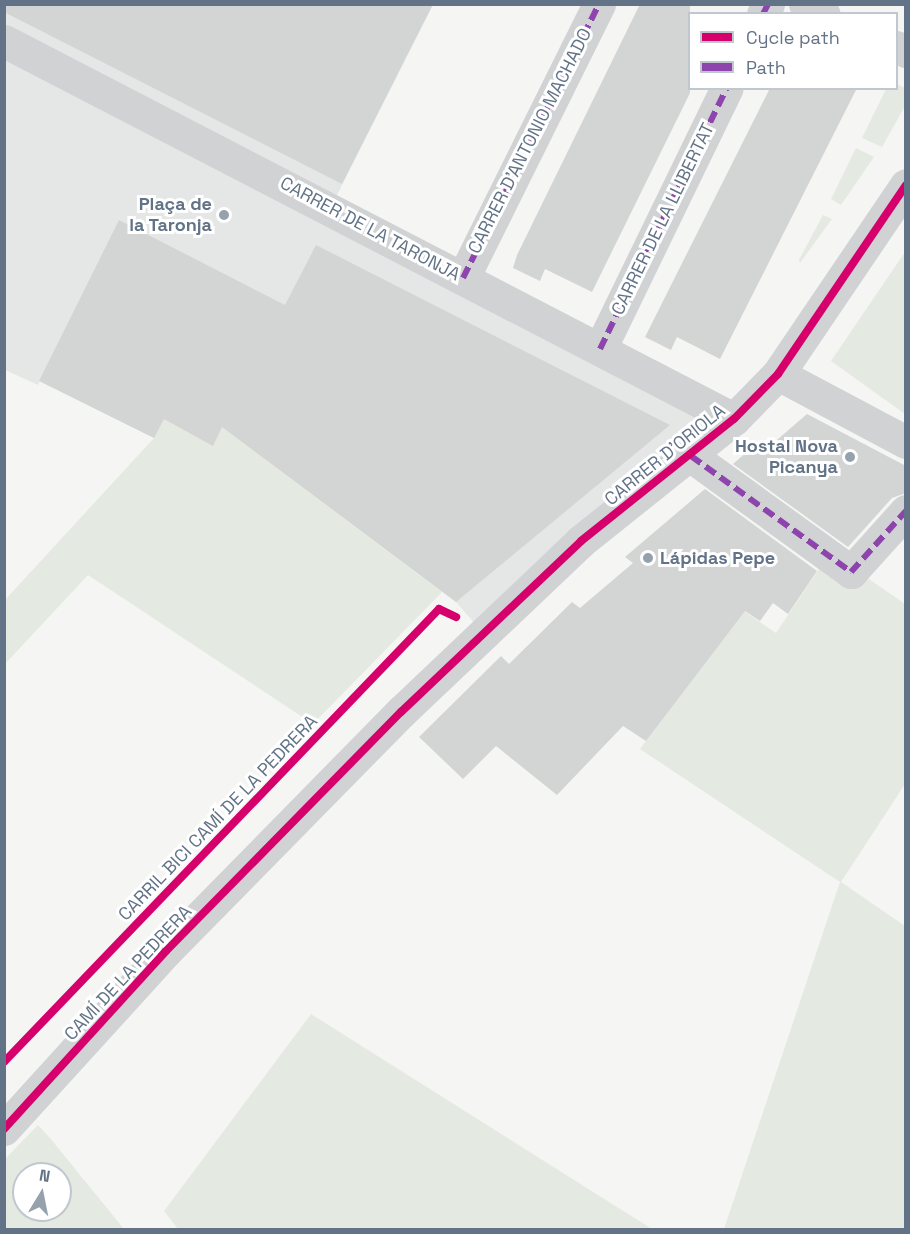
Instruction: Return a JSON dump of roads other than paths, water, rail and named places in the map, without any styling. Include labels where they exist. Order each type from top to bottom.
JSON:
[{"type":"street","name":"CARRER D'ANTONIO MACHADO","points":[[462,278],[599,4]]},
{"type":"street","name":"CARRER DE LA TARONJA","points":[[4,41],[735,419]]},
{"type":"street","name":"CARRER DE LA LLIBERTAT","points":[[600,349],[726,90]]},
{"type":"street","name":"CARRER D'ORIOLA","points":[[401,712],[581,541],[735,419],[778,374],[906,185]]},
{"type":"street","points":[[778,374],[906,442]]},
{"type":"street","points":[[691,456],[851,572],[906,511]]},
{"type":"street","name":"CAMÍ DE LA PEDRERA","points":[[4,1129],[166,951],[401,712]]},
{"type":"place","name":"Plaça de la Taronja","points":[[224,215]]},
{"type":"place","name":"Hostal Nova Picanya","points":[[850,457]]},
{"type":"place","name":"Lápidas Pepe","points":[[648,558]]}]
